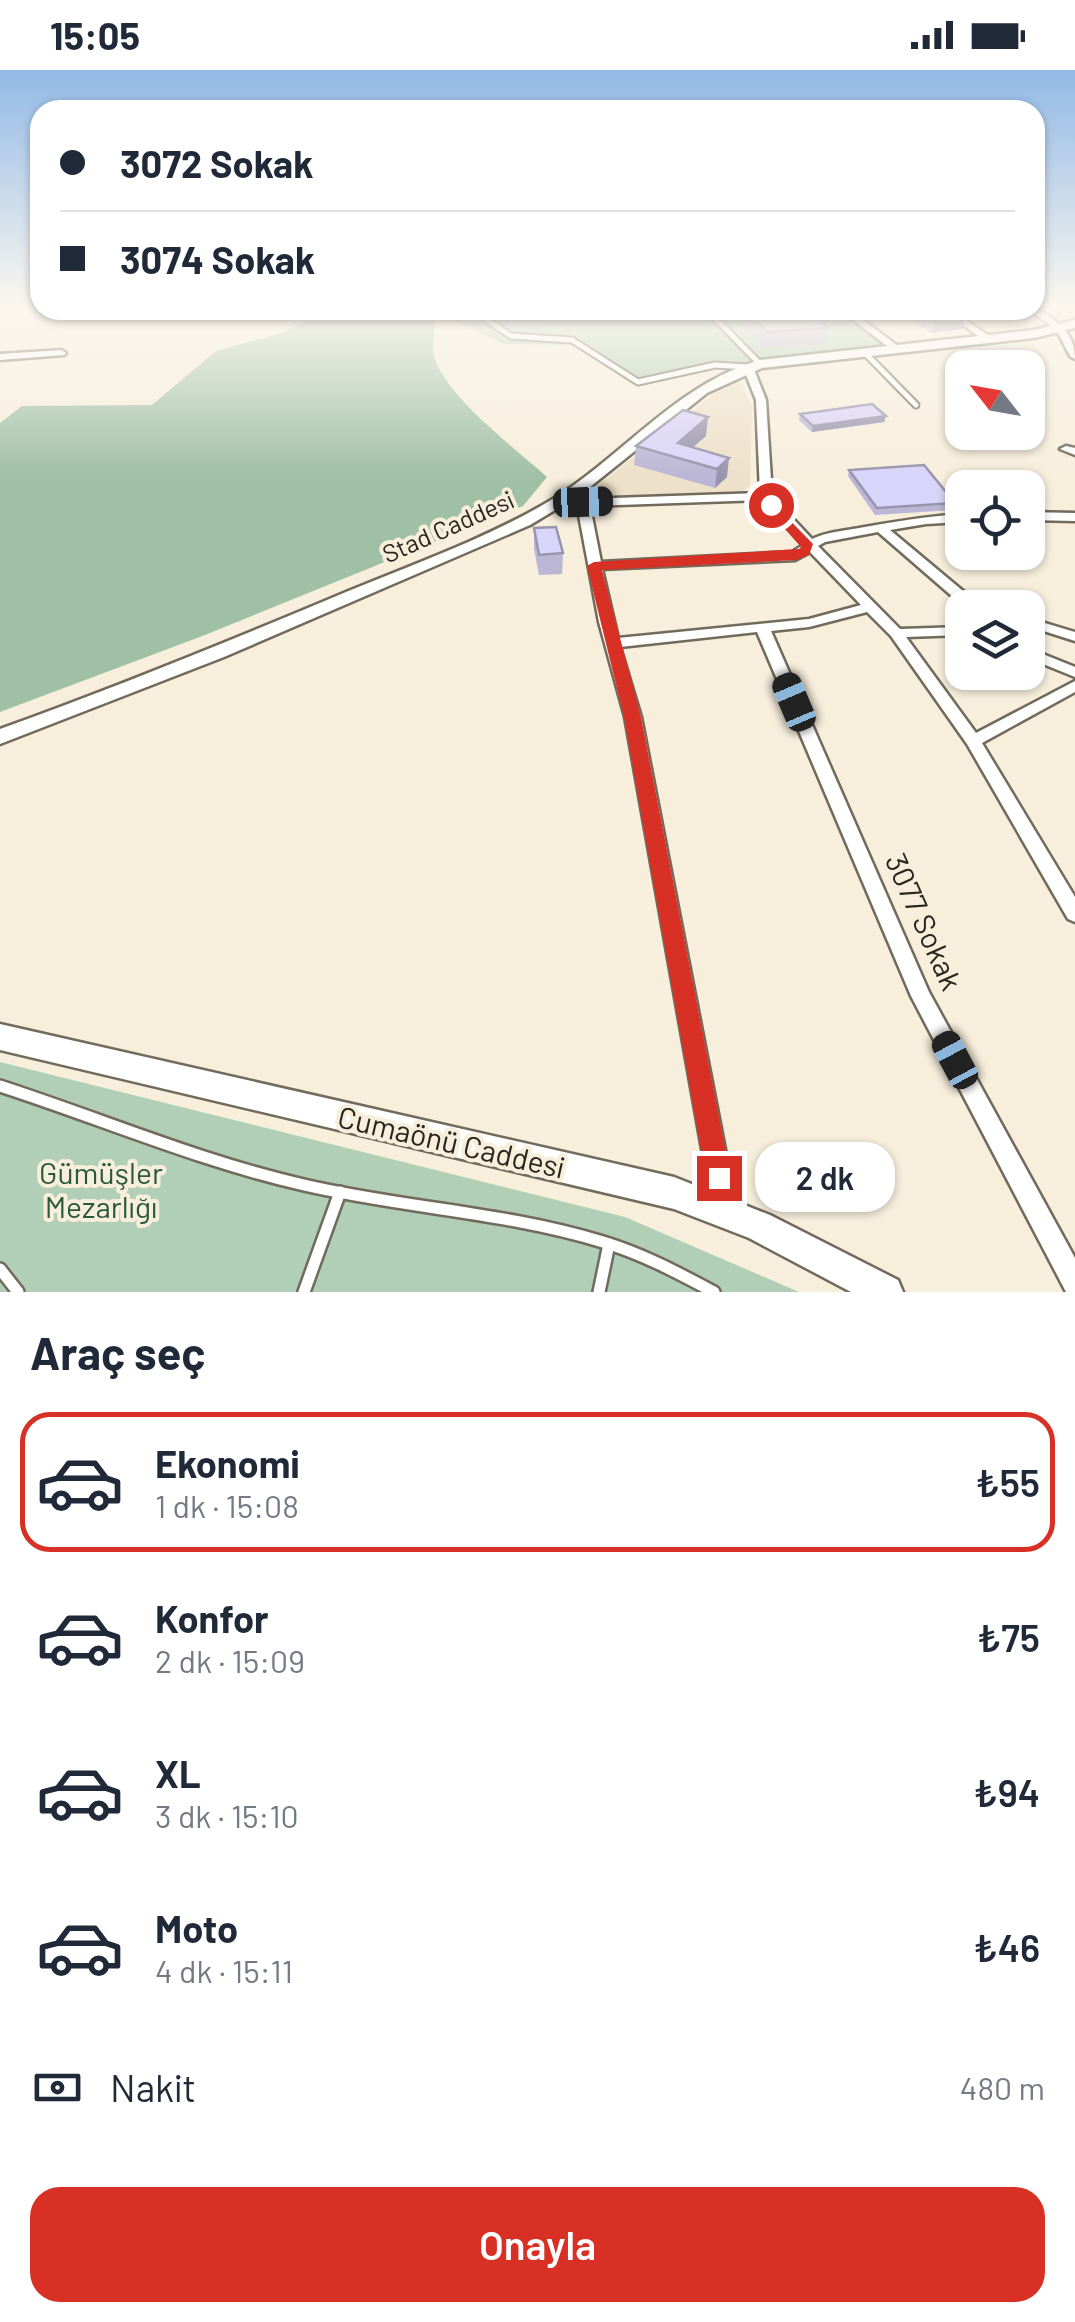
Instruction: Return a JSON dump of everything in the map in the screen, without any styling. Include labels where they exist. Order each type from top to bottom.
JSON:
[{"type":"street","name":"Stad Caddesi","points":[[0,737],[142,684],[574,500],[710,385],[754,366],[788,362]]},
{"type":"street","points":[[754,366],[761,400],[766,496],[808,546],[896,633],[972,740],[1075,914]]},
{"type":"street","points":[[725,1211],[632,717],[574,500],[766,496]]},
{"type":"street","points":[[1045,516],[1075,516]]},
{"type":"street","points":[[594,566],[796,556],[821,539],[879,527],[945,520]]},
{"type":"street","points":[[879,527],[953,590]]},
{"type":"street","points":[[612,644],[763,629],[869,607]]},
{"type":"street","points":[[1045,627],[1075,637]]},
{"type":"street","name":"3077 Sokak","points":[[763,629],[921,996],[1075,1283]]},
{"type":"street","points":[[896,633],[945,632]]},
{"type":"street","points":[[1045,660],[1075,672]]},
{"type":"street","points":[[972,740],[1075,686]]},
{"type":"street","name":"Cumaönü Caddesi","points":[[0,1037],[674,1194],[725,1211],[878,1290]]},
{"type":"lane","points":[[607,362],[638,382],[715,365],[754,366]]},
{"type":"lane","points":[[751,362],[754,366]]},
{"type":"lane","points":[[875,362],[916,406]]},
{"type":"lane","points":[[0,1086],[207,1160],[340,1192],[491,1216],[608,1244],[677,1268],[714,1292]]},
{"type":"lane","points":[[304,1292],[340,1192]]},
{"type":"lane","points":[[600,1292],[608,1244]]},
{"type":"lane","points":[[0,1269],[18,1292]]},
{"type":"shaded area","points":[[729,382],[740,382],[752,407],[750,486],[742,491],[601,498],[593,494],[592,490]]},
{"type":"green space","points":[[203,362],[437,362],[466,404],[547,477],[523,506],[205,635],[0,712],[0,423],[22,406],[152,405]]},
{"type":"green space","points":[[602,362],[761,362],[750,363],[631,381]]},
{"type":"green space","name":"Gümüşler Mezarlığı","points":[[0,1062],[625,1217],[799,1292],[0,1292]]},
{"type":"building","points":[[872,404],[886,416],[813,426],[800,414]]},
{"type":"building","points":[[683,410],[708,417],[678,443],[729,458],[717,469],[636,446]]},
{"type":"building","points":[[924,465],[945,491],[945,504],[877,508],[849,470]]},
{"type":"building","points":[[556,527],[563,553],[539,555],[534,528]]},
{"type":"route","points":[[719,1178],[632,717],[594,566],[796,556],[804,552],[808,546],[771,505]]}]
